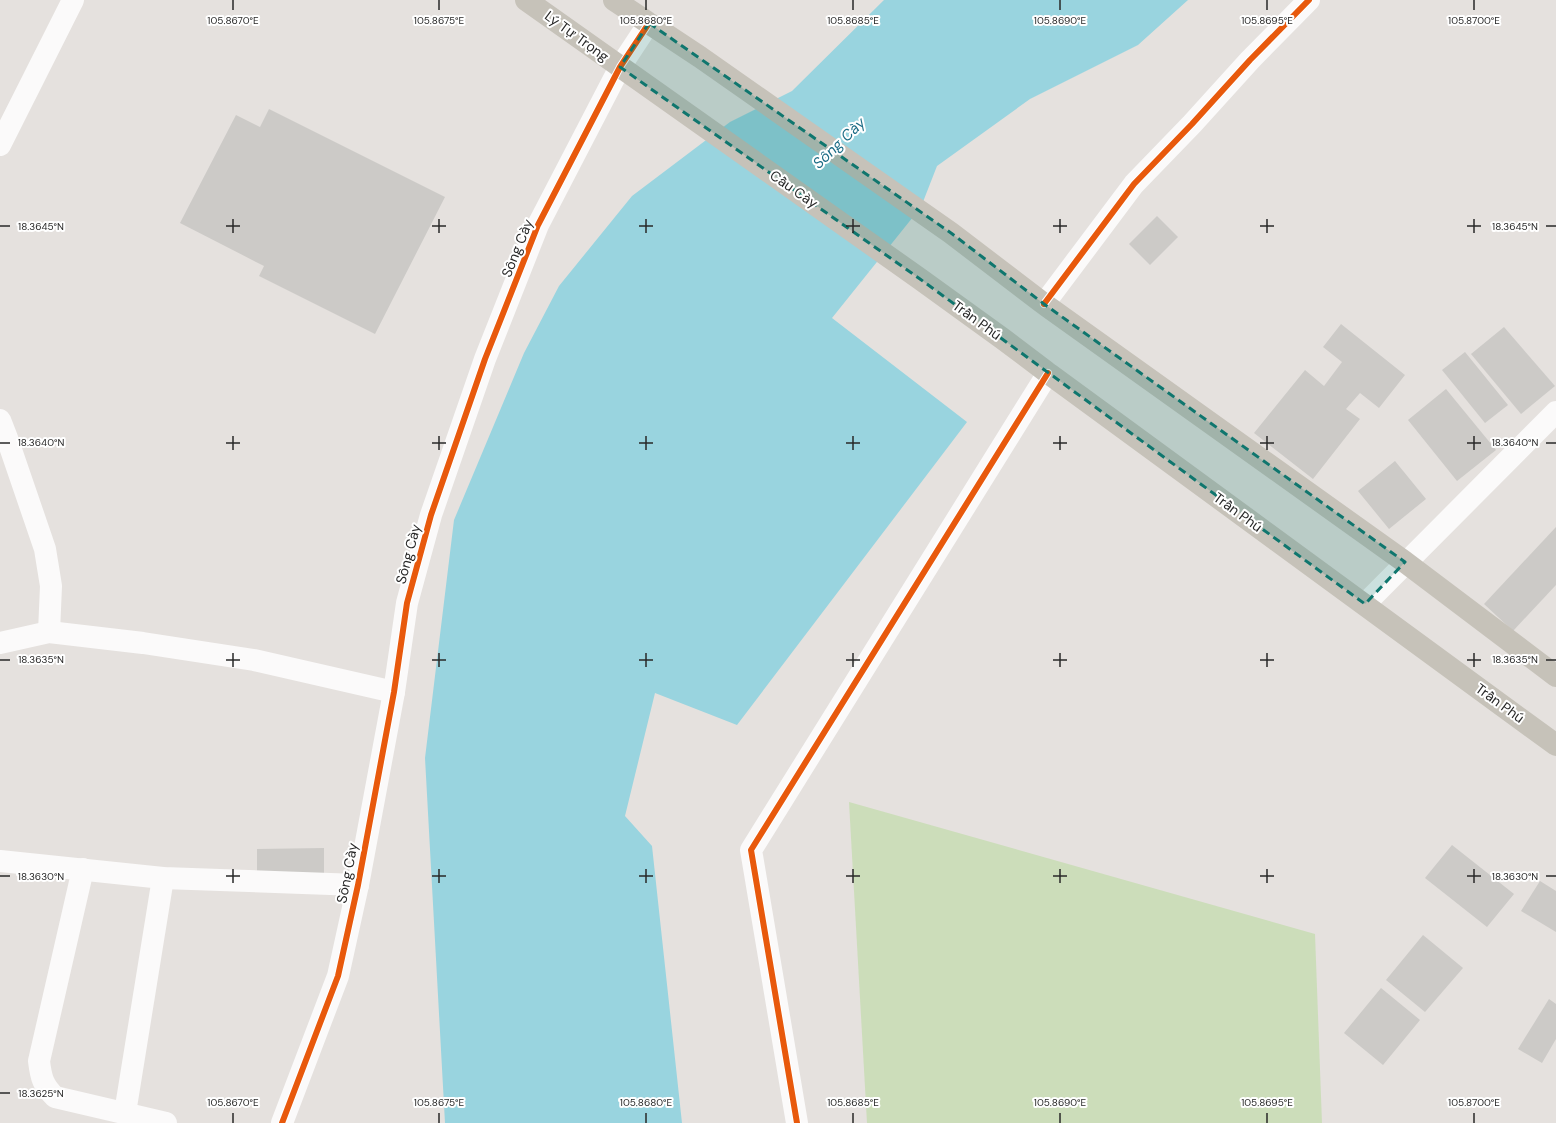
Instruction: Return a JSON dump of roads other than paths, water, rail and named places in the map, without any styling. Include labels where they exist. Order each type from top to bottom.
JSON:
[{"type":"main road","name":"Lý Tự Trọng","points":[[526,0],[668,100]]},
{"type":"main road","points":[[614,0],[700,57],[952,233],[1044,304],[1405,562],[1556,676]]},
{"type":"main road","name":"Cầu Cày","points":[[668,100],[920,278]]},
{"type":"main road","name":"Trần Phú","points":[[920,278],[1048,374],[1556,745]]},
{"type":"street","points":[[0,145],[73,0]]},
{"type":"street","points":[[1044,304],[1134,184],[1192,124],[1250,60],[1309,0]]},
{"type":"street","name":"Sông Cày","points":[[282,1123],[338,976],[358,884],[394,692],[407,603],[429,522],[485,359],[538,225],[620,67],[648,23]]},
{"type":"street","points":[[797,1123],[751,850],[1048,374]]},
{"type":"street","points":[[1364,604],[1556,412]]},
{"type":"street","points":[[0,420],[46,549],[51,586],[49,632]]},
{"type":"street","points":[[0,643],[49,632],[143,643],[254,660],[394,692]]},
{"type":"street","points":[[0,861],[163,878],[358,884]]},
{"type":"street","points":[[83,869],[39,1061],[40,1076],[46,1088],[55,1097],[166,1123]]},
{"type":"street","points":[[125,1113],[163,878]]},
{"type":"water","points":[[884,0],[1188,0],[1138,45],[1030,99],[937,166],[921,207],[832,318],[967,422],[737,725],[655,693],[625,816],[652,846],[682,1123],[445,1123],[425,758],[454,520],[524,353],[559,286],[632,196],[730,122],[792,91]]}]
